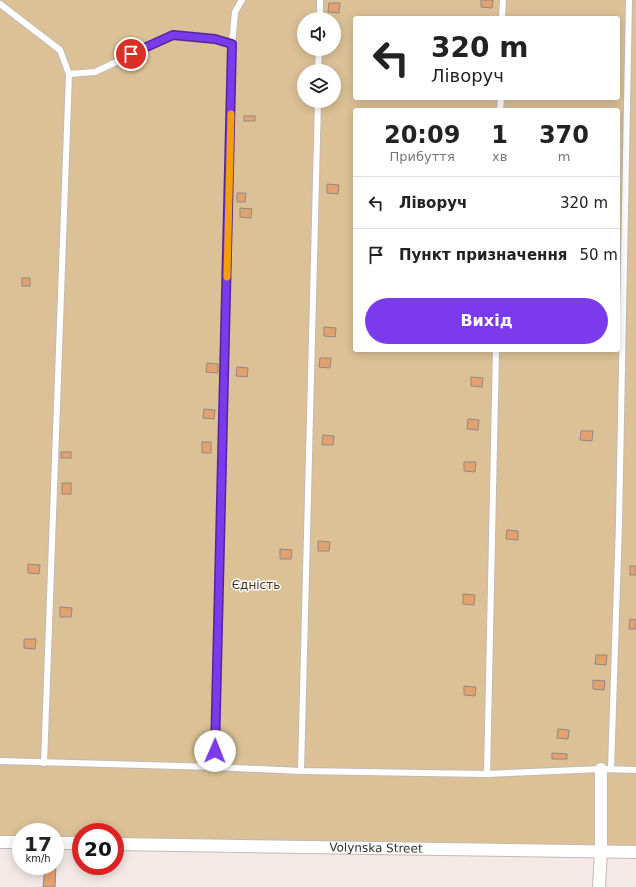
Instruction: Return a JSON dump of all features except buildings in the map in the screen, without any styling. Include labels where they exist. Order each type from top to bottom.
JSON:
[{"type":"street","points":[[599,887],[606,769]]},
{"type":"street","points":[[0,842],[12,842]]},
{"type":"street","name":"Volynska Street","points":[[124,844],[636,852]]},
{"type":"lane","points":[[215,767],[232,44],[235,12],[242,0]]},
{"type":"lane","points":[[320,0],[320,12]]},
{"type":"lane","points":[[502,16],[503,0]]},
{"type":"lane","points":[[606,769],[619,523],[629,0]]},
{"type":"lane","points":[[0,4],[60,50],[69,74],[44,763]]},
{"type":"lane","points":[[69,74],[95,72],[173,35],[215,39],[232,44]]},
{"type":"lane","points":[[301,771],[318,108]]},
{"type":"lane","points":[[487,774],[496,352]]},
{"type":"lane","points":[[0,762],[215,767],[301,771],[487,774],[606,769],[636,770]]},
{"type":"green space","name":"Єдність","points":[[0,0],[636,0],[636,848],[124,839],[124,823],[72,823],[72,838],[64,838],[64,823],[12,823],[12,837],[0,837]]},
{"type":"slow traffic","points":[[227,277],[231,114]]},
{"type":"route","points":[[131,54],[173,35],[215,39],[232,44],[215,751]]}]
